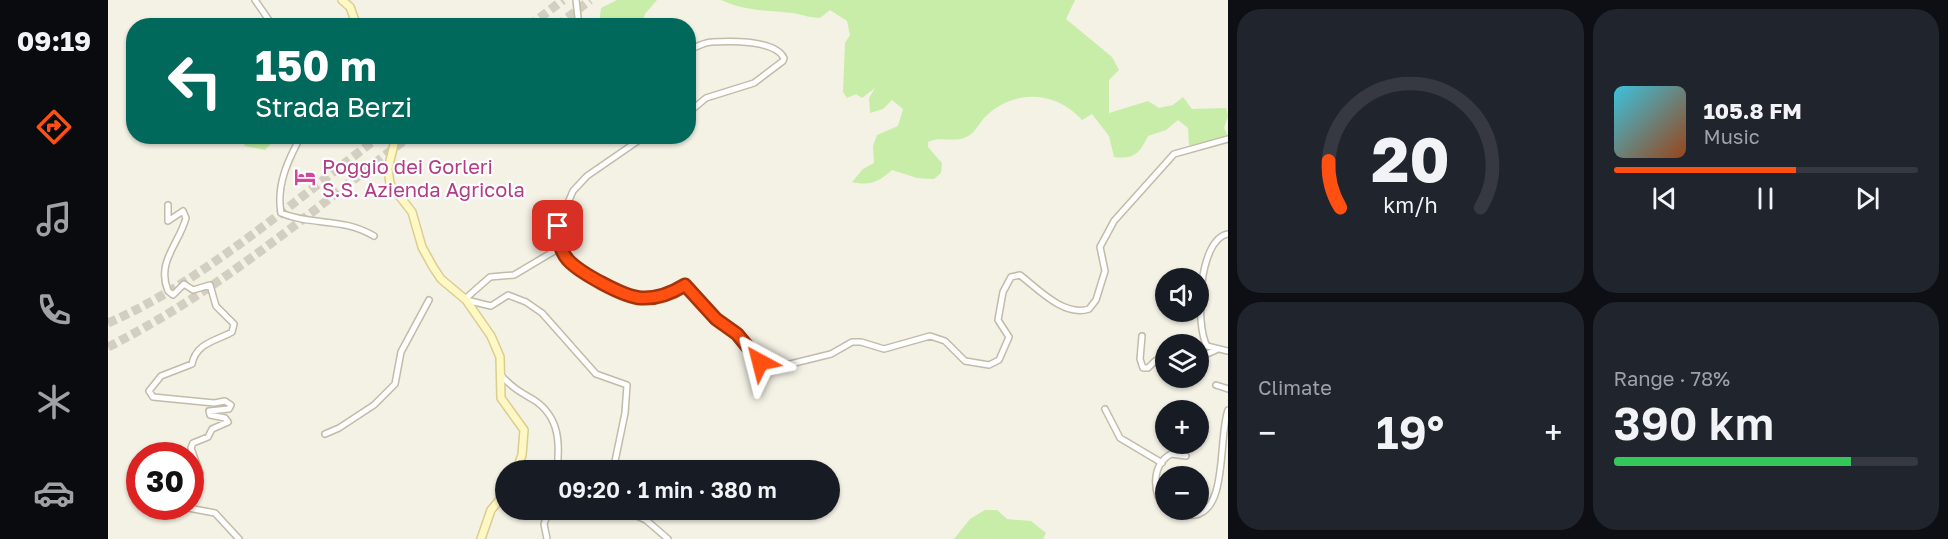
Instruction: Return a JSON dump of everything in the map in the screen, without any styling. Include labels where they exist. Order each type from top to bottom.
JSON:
[{"type":"main road","points":[[342,0],[350,7],[354,18]]},
{"type":"main road","points":[[394,144],[388,169],[390,184],[412,212],[422,247],[435,271],[465,300],[497,349],[501,398],[524,430],[520,460]]},
{"type":"main road","points":[[481,539],[491,510],[495,505]]},
{"type":"street","points":[[255,0],[267,18]]},
{"type":"street","points":[[576,0],[578,18]]},
{"type":"street","points":[[696,46],[709,42],[770,45],[780,50],[784,60],[754,83],[706,98],[696,106]]},
{"type":"street","points":[[633,144],[587,176],[573,190],[557,234],[568,260],[597,281],[640,298],[660,296],[685,285],[716,319],[737,334],[760,362],[773,367],[831,354],[852,342],[888,348],[930,336],[945,341],[965,361],[993,364],[999,360],[1009,337],[998,323],[1000,301],[1006,285],[1017,275],[1023,277],[1046,297],[1082,311],[1091,307],[1096,300],[1105,271],[1100,247],[1109,227],[1122,211],[1174,154],[1228,139]]},
{"type":"street","points":[[297,144],[283,177],[281,213],[311,220],[336,221],[374,236]]},
{"type":"street","points":[[168,205],[168,221],[183,211],[186,218],[169,252],[164,272],[168,291],[173,295],[184,285],[193,290],[210,285],[216,306],[234,324],[232,332],[200,346],[193,355],[192,364],[161,376],[149,391],[153,397],[214,403],[225,401],[231,405],[229,409],[209,411],[210,415],[225,418],[228,422],[212,429],[208,437],[196,442]]},
{"type":"street","points":[[1228,234],[1213,243],[1202,279],[1203,338],[1208,346],[1228,351]]},
{"type":"street","points":[[465,300],[490,277],[514,275],[561,247]]},
{"type":"street","points":[[465,300],[491,306],[508,295],[526,302],[554,325],[596,374],[627,385],[625,413],[615,460]]},
{"type":"street","points":[[325,434],[339,428],[374,405],[395,384],[401,352],[429,300]]},
{"type":"street","points":[[1142,336],[1140,359],[1143,368],[1148,368],[1155,361]]},
{"type":"street","points":[[1209,353],[1218,349]]},
{"type":"street","points":[[500,374],[508,384],[537,402],[551,416],[560,446],[558,460]]},
{"type":"street","points":[[1216,385],[1228,389]]},
{"type":"street","points":[[1105,409],[1120,438],[1162,463]]},
{"type":"street","points":[[1209,508],[1214,505],[1222,487],[1223,431],[1228,410]]},
{"type":"street","points":[[1160,466],[1171,454],[1186,456]]},
{"type":"street","points":[[204,511],[215,513],[239,539]]},
{"type":"street","points":[[545,520],[547,539]]},
{"type":"street","points":[[646,520],[668,539]]},
{"type":"green space","points":[[617,0],[657,0],[644,18],[600,18],[601,8]]},
{"type":"green space","points":[[721,0],[1075,0],[1066,19],[1112,57],[1119,70],[1109,80],[1109,113],[1148,101],[1159,108],[1173,105],[1183,97],[1192,109],[1226,108],[1228,116],[1224,128],[1228,136],[1189,146],[1188,128],[1178,120],[1166,130],[1148,136],[1136,154],[1121,158],[1114,157],[1109,136],[1092,114],[1082,120],[1059,103],[1033,97],[1020,98],[995,109],[967,137],[937,139],[928,142],[928,147],[942,163],[941,173],[934,179],[917,178],[892,170],[874,182],[864,184],[852,182],[863,169],[874,163],[873,146],[877,135],[898,126],[903,109],[892,100],[883,109],[870,113],[869,98],[875,88],[862,98],[856,94],[847,98],[843,92],[845,43],[850,35],[847,21],[830,10],[820,18],[816,18],[747,8]]},
{"type":"green space","points":[[244,144],[271,144],[265,150]]},
{"type":"green space","points":[[985,510],[997,510],[1007,519],[1031,521],[1046,533],[1043,539],[954,539],[970,519]]},
{"type":"tunnel","points":[[539,18],[563,0]]},
{"type":"tunnel","points":[[567,18],[590,0]]},
{"type":"tunnel","points":[[108,323],[143,306],[213,263],[370,144]]},
{"type":"tunnel","points":[[108,347],[149,325],[226,276],[400,144]]},
{"type":"place","name":"Poggio dei Gorleri S.S. Azienda Agricola","points":[[305,177]]},
{"type":"route","points":[[558,226],[557,234],[568,260],[597,281],[640,298],[660,296],[685,285],[716,319],[737,334],[760,362]]}]
